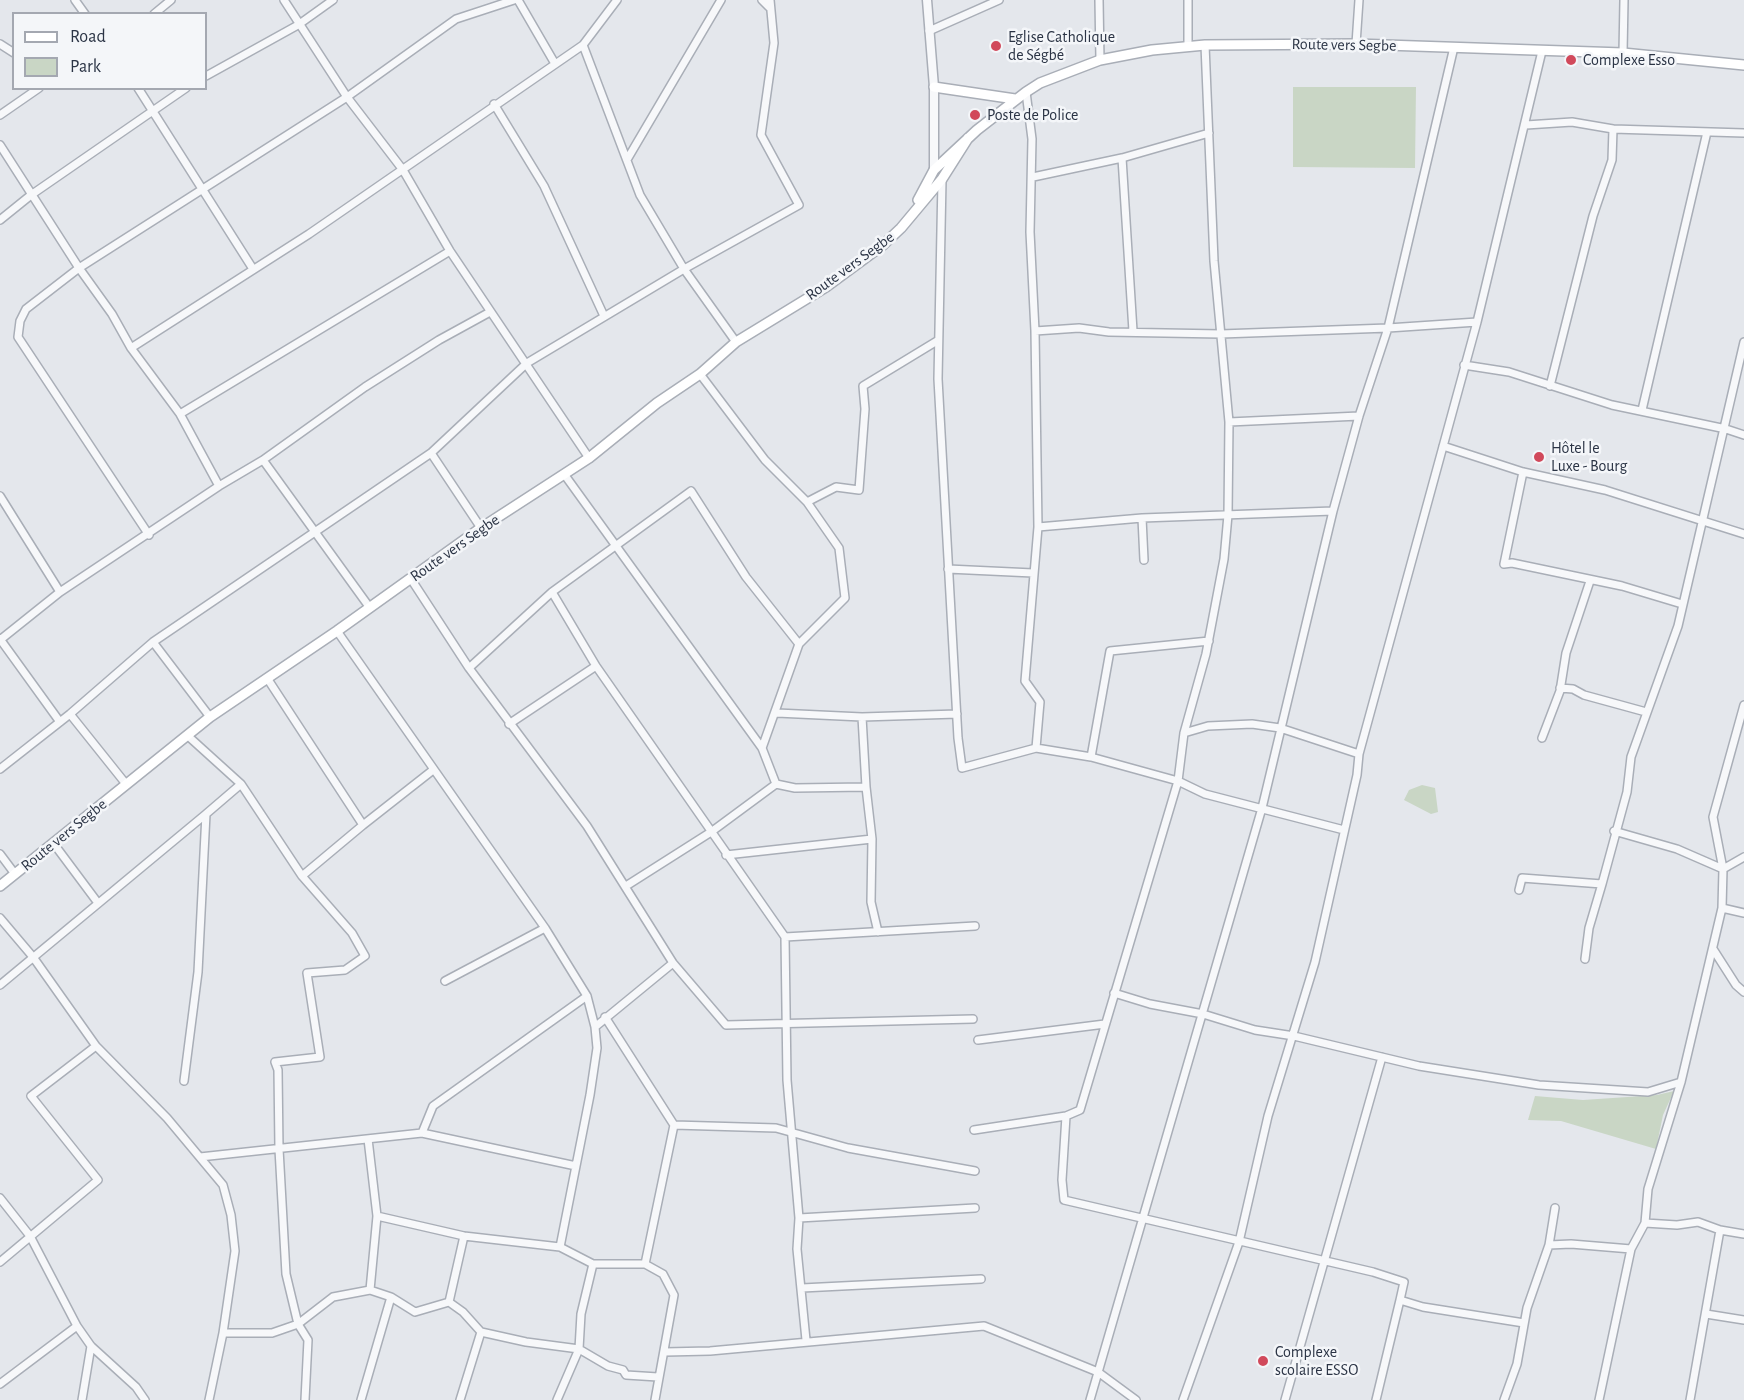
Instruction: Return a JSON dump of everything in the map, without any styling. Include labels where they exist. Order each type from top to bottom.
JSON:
[{"type":"main road","name":"Route vers Segbe","points":[[912,213],[934,170],[1015,99],[1040,83],[1100,60],[1188,46],[1356,44],[1623,53],[1744,65]]},
{"type":"main road","points":[[934,87],[1015,99]]},
{"type":"main road","name":"Route vers Segbe","points":[[0,886],[210,717],[370,608],[481,528],[589,458],[657,403],[700,374],[736,342],[826,287],[883,245],[901,228],[942,179],[968,138]]},
{"type":"street","points":[[156,12],[171,0]]},
{"type":"street","points":[[284,0],[298,25],[347,97],[403,170],[450,251],[589,458]]},
{"type":"street","points":[[207,75],[298,25],[333,0]]},
{"type":"street","points":[[149,535],[18,337],[20,321],[26,309],[79,268],[347,97],[456,19],[516,0],[554,62]]},
{"type":"street","points":[[131,348],[403,170],[554,62],[583,45],[617,0]]},
{"type":"street","points":[[628,158],[721,0]]},
{"type":"street","points":[[0,769],[70,714],[153,642],[431,453],[527,363],[684,268],[799,205],[761,135],[774,43],[770,4],[762,0]]},
{"type":"street","points":[[927,0],[934,87],[934,170]]},
{"type":"street","points":[[929,31],[999,0]]},
{"type":"street","points":[[1188,0],[1188,46]]},
{"type":"street","points":[[1356,44],[1359,0]]},
{"type":"street","points":[[1623,53],[1624,0]]},
{"type":"street","points":[[1097,1],[1100,60]]},
{"type":"street","points":[[583,45],[628,158],[640,195],[684,268],[736,342]]},
{"type":"street","points":[[974,1130],[1066,1116],[1080,1110],[1178,781],[1184,733],[1209,641],[1224,559],[1228,515],[1229,422],[1214,261],[1205,45]]},
{"type":"street","points":[[1090,1400],[1262,808],[1333,511],[1359,416],[1388,328],[1454,47]]},
{"type":"street","points":[[1183,1400],[1239,1242],[1269,1116],[1315,962],[1357,775],[1359,754],[1477,322],[1542,51]]},
{"type":"street","points":[[0,115],[36,90]]},
{"type":"street","points":[[139,90],[253,269]]},
{"type":"street","points":[[0,220],[31,195],[183,90]]},
{"type":"street","points":[[1026,92],[1032,139],[1033,177],[1029,232],[1035,331],[1038,527],[1025,681],[1040,702],[1036,748]]},
{"type":"street","points":[[494,104],[544,186],[603,316]]},
{"type":"street","points":[[1526,125],[1572,122],[1613,129],[1744,133]]},
{"type":"street","points":[[1550,386],[1593,216],[1612,160],[1613,129]]},
{"type":"street","points":[[1642,410],[1707,132]]},
{"type":"street","points":[[1033,177],[1122,158],[1209,133]]},
{"type":"street","points":[[0,145],[79,268],[112,314],[131,348],[180,414],[219,486]]},
{"type":"street","points":[[1122,158],[1133,332]]},
{"type":"street","points":[[942,179],[937,341],[948,569],[962,768],[1036,748],[1092,757],[1178,781],[1205,794],[1344,830]]},
{"type":"street","points":[[180,414],[450,251]]},
{"type":"street","points":[[60,722],[0,639],[60,592],[149,535],[219,486],[263,460],[365,387],[439,340],[490,312]]},
{"type":"street","points":[[1035,331],[1078,328],[1221,334],[1388,328],[1477,322]]},
{"type":"street","points":[[807,502],[836,487],[858,490],[865,409],[863,386],[937,341]]},
{"type":"street","points":[[1585,959],[1589,928],[1626,792],[1631,757],[1678,626],[1702,519],[1726,429],[1744,342]]},
{"type":"street","points":[[1464,365],[1509,372],[1612,405],[1726,429],[1744,435]]},
{"type":"street","points":[[700,374],[765,460],[807,502],[839,548],[845,598],[799,644],[777,712],[762,748]]},
{"type":"street","points":[[1229,422],[1359,416]]},
{"type":"street","points":[[1443,446],[1523,472],[1605,490],[1744,534]]},
{"type":"street","points":[[431,453],[481,528]]},
{"type":"street","points":[[263,460],[370,608]]},
{"type":"street","points":[[1523,472],[1504,564],[1512,563],[1622,586],[1682,604]]},
{"type":"street","points":[[564,474],[762,748],[776,784]]},
{"type":"street","points":[[469,668],[552,592],[691,491],[746,577],[799,644]]},
{"type":"street","points":[[0,496],[60,592]]},
{"type":"street","points":[[1038,527],[1142,518],[1333,511]]},
{"type":"street","points":[[1142,518],[1144,560]]},
{"type":"street","points":[[948,569],[1033,573]]},
{"type":"street","points":[[411,579],[469,668],[573,808],[626,886],[673,963],[726,1025],[973,1019]]},
{"type":"street","points":[[1542,738],[1560,688],[1566,653],[1590,580]]},
{"type":"street","points":[[552,592],[596,666],[785,937],[785,1023],[790,1134],[799,1218],[797,1249],[806,1340]]},
{"type":"street","points":[[337,631],[545,928],[587,996],[595,1027],[597,1048],[560,1247]]},
{"type":"street","points":[[1092,757],[1110,651],[1209,641]]},
{"type":"street","points":[[153,642],[210,717]]},
{"type":"street","points":[[509,724],[596,666]]},
{"type":"street","points":[[267,678],[363,825]]},
{"type":"street","points":[[1560,688],[1573,689],[1584,695],[1646,712]]},
{"type":"street","points":[[1599,1400],[1630,1249],[1645,1223],[1648,1189],[1681,1082],[1722,908],[1723,870],[1713,817],[1744,705]]},
{"type":"street","points":[[777,712],[862,717],[957,714]]},
{"type":"street","points":[[70,714],[126,784]]},
{"type":"street","points":[[862,717],[872,839],[871,902],[878,932]]},
{"type":"street","points":[[1184,733],[1208,726],[1230,724],[1280,728],[1359,754]]},
{"type":"street","points":[[188,736],[241,784],[302,876],[352,933],[365,956],[345,970],[307,973],[320,1057],[275,1062],[278,1070],[279,1149],[286,1274],[298,1324],[308,1340],[306,1400]]},
{"type":"street","points":[[302,876],[433,770]]},
{"type":"street","points":[[0,985],[241,784]]},
{"type":"street","points":[[626,886],[711,832],[776,784],[795,788],[866,787]]},
{"type":"street","points":[[184,1081],[198,972],[207,814]]},
{"type":"street","points":[[1614,831],[1677,849],[1723,870]]},
{"type":"street","points":[[726,855],[872,839]]},
{"type":"street","points":[[54,844],[98,903]]},
{"type":"street","points":[[0,854],[15,874]]},
{"type":"street","points":[[1723,870],[1744,857]]},
{"type":"street","points":[[1519,890],[1522,878],[1602,884]]},
{"type":"street","points":[[1722,908],[1744,913]]},
{"type":"street","points":[[0,918],[33,957],[96,1046],[168,1118],[223,1185],[231,1215],[235,1251],[223,1333],[209,1400]]},
{"type":"street","points":[[785,937],[975,926]]},
{"type":"street","points":[[446,981],[545,928]]},
{"type":"street","points":[[1713,949],[1736,986],[1744,992]]},
{"type":"street","points":[[595,1027],[673,963]]},
{"type":"street","points":[[1114,993],[1150,1004],[1203,1014],[1255,1030],[1294,1036],[1419,1066],[1539,1084],[1648,1092],[1681,1082]]},
{"type":"street","points":[[422,1133],[432,1106],[587,996]]},
{"type":"street","points":[[605,1017],[674,1125],[645,1264]]},
{"type":"street","points":[[978,1040],[1105,1024]]},
{"type":"street","points":[[0,1263],[98,1180],[31,1096],[96,1046]]},
{"type":"street","points":[[1285,1400],[1382,1058]]},
{"type":"street","points":[[1066,1116],[1062,1180],[1064,1200],[1142,1216],[1239,1242],[1326,1260],[1404,1282],[1376,1400]]},
{"type":"street","points":[[674,1125],[776,1128],[790,1134],[918,1163],[975,1172]]},
{"type":"street","points":[[200,1157],[422,1133],[576,1166]]},
{"type":"street","points":[[368,1139],[377,1216],[370,1290]]},
{"type":"street","points":[[0,1198],[30,1236],[77,1326],[92,1346],[136,1387],[145,1400]]},
{"type":"street","points":[[799,1218],[975,1208]]},
{"type":"street","points":[[1504,1400],[1517,1364],[1524,1323],[1549,1245],[1554,1208]]},
{"type":"street","points":[[377,1216],[464,1236],[560,1247],[593,1264],[645,1264],[663,1274],[674,1295],[655,1400]]},
{"type":"street","points":[[1645,1223],[1677,1225],[1698,1222],[1720,1230],[1744,1234]]},
{"type":"street","points":[[1690,1400],[1720,1230]]},
{"type":"street","points":[[449,1302],[464,1236]]},
{"type":"street","points":[[1549,1245],[1570,1244],[1630,1249]]},
{"type":"street","points":[[557,1400],[579,1349],[581,1314],[593,1264]]},
{"type":"street","points":[[802,1288],[981,1279]]},
{"type":"street","points":[[223,1333],[272,1333],[298,1324],[333,1297],[370,1290],[391,1297],[415,1312],[449,1302]]},
{"type":"street","points":[[361,1400],[391,1297]]},
{"type":"street","points":[[1400,1300],[1423,1307],[1524,1323]]},
{"type":"street","points":[[449,1302],[463,1312],[481,1332],[526,1342],[579,1349],[608,1366],[623,1370],[626,1375],[658,1377]]},
{"type":"street","points":[[1706,1314],[1744,1320]]},
{"type":"street","points":[[0,1384],[77,1326]]},
{"type":"street","points":[[664,1352],[984,1326],[1098,1372],[1136,1400]]},
{"type":"street","points":[[460,1400],[481,1332]]},
{"type":"street","points":[[82,1400],[92,1346]]},
{"type":"green space","points":[[1293,87],[1416,87],[1415,168],[1293,167]]},
{"type":"green space","points":[[1422,785],[1435,788],[1438,812],[1431,814],[1404,800],[1409,790]]},
{"type":"green space","points":[[1674,1091],[1663,1115],[1656,1149],[1561,1121],[1528,1120],[1535,1096],[1583,1100],[1657,1095]]},
{"type":"place","name":"Eglise Catholique de Ségbé","points":[[996,46]]},
{"type":"place","name":"Complexe Esso","points":[[1571,60]]},
{"type":"place","name":"Poste de Police","points":[[975,115]]},
{"type":"place","name":"Hôtel le Luxe - Bourg","points":[[1539,457]]},
{"type":"place","name":"Complexe scolaire ESSO","points":[[1263,1361]]}]
